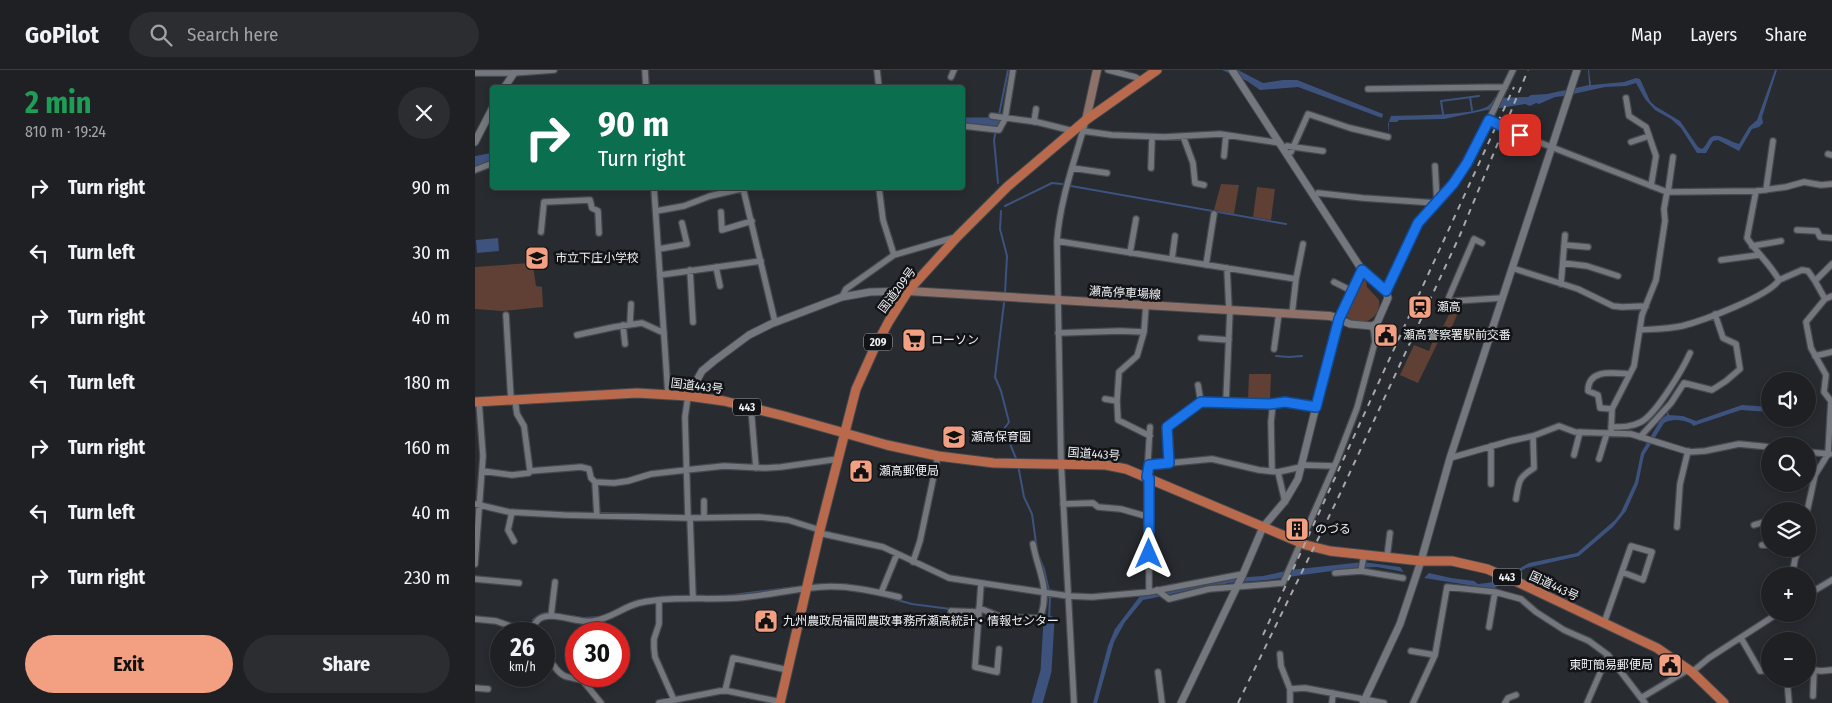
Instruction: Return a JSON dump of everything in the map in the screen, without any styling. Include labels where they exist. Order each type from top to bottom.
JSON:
[{"type":"highway","name":"国道209号","points":[[781,702],[819,531],[856,389],[874,349],[908,291],[1007,186],[1087,120],[1157,70]]},
{"type":"highway","name":"国道443号","points":[[477,402],[637,393],[669,394],[724,401],[937,456],[968,461],[1018,464],[1106,465],[1126,469],[1263,526],[1300,544],[1329,551],[1421,561],[1452,562],[1487,569],[1657,648],[1692,672],[1724,703]]},
{"type":"main road","points":[[1087,120],[1097,70]]},
{"type":"main road","name":"瀬高停車場線","points":[[908,291],[1330,316],[1339,319]]},
{"type":"street","points":[[475,73],[554,70]]},
{"type":"street","points":[[645,70],[646,85]]},
{"type":"street","points":[[877,70],[879,85]]},
{"type":"street","points":[[951,77],[953,70]]},
{"type":"street","points":[[965,126],[999,130],[1005,119],[1013,70]]},
{"type":"street","points":[[1108,70],[1135,77],[1142,81]]},
{"type":"street","points":[[1232,70],[1362,270],[1386,291],[1388,298],[1377,323],[1371,326],[1350,324],[1339,319]]},
{"type":"street","points":[[1386,291],[1418,223],[1453,184],[1467,163],[1513,70]]},
{"type":"street","points":[[1364,701],[1400,624],[1421,561],[1450,458],[1577,70]]},
{"type":"street","points":[[507,85],[515,72]]},
{"type":"street","points":[[1368,89],[1505,87]]},
{"type":"street","points":[[1626,98],[1629,116],[1646,127],[1656,156],[1651,186]]},
{"type":"street","points":[[1034,122],[1036,109]]},
{"type":"street","points":[[475,142],[490,113]]},
{"type":"street","points":[[1323,151],[1291,148],[1308,114],[1350,128],[1388,137]]},
{"type":"street","points":[[992,116],[1034,122],[1073,131]]},
{"type":"street","points":[[1074,703],[1061,464],[1057,241],[1058,221],[1087,120]]},
{"type":"street","points":[[1489,120],[1505,129],[1667,192],[1756,191],[1804,182],[1821,185],[1832,184]]},
{"type":"street","points":[[1083,131],[1151,137],[1205,134],[1226,135],[1280,143]]},
{"type":"street","points":[[1224,156],[1226,135]]},
{"type":"street","points":[[1183,136],[1193,163],[1195,183],[1204,185]]},
{"type":"street","points":[[1631,142],[1649,136]]},
{"type":"street","points":[[1151,137],[1151,168]]},
{"type":"street","points":[[1766,190],[1773,141]]},
{"type":"street","points":[[1599,459],[1610,431],[1612,409],[1634,366],[1646,306],[1656,280],[1665,221],[1664,210],[1673,157]]},
{"type":"street","points":[[475,170],[490,164]]},
{"type":"street","points":[[1435,166],[1437,203]]},
{"type":"street","points":[[1072,168],[1107,173]]},
{"type":"street","points":[[654,190],[669,394]]},
{"type":"street","points":[[656,211],[684,206],[710,196],[736,190]]},
{"type":"street","points":[[744,190],[775,322]]},
{"type":"street","points":[[879,190],[883,220],[894,255]]},
{"type":"street","points":[[1756,191],[1747,238],[1773,269],[1779,280]]},
{"type":"street","points":[[1318,193],[1437,203]]},
{"type":"street","points":[[541,232],[544,202],[590,200],[592,208],[598,211],[599,233]]},
{"type":"street","points":[[721,212],[723,230],[752,221]]},
{"type":"street","points":[[1205,264],[1214,214]]},
{"type":"street","points":[[1130,253],[1136,219]]},
{"type":"street","points":[[659,249],[687,244],[682,223]]},
{"type":"street","points":[[1797,230],[1817,231],[1819,238],[1832,238]]},
{"type":"street","points":[[1561,284],[1565,235]]},
{"type":"street","points":[[1172,259],[1175,236]]},
{"type":"street","points":[[842,297],[846,290],[894,255],[957,237]]},
{"type":"street","points":[[1482,243],[1474,239],[1452,299],[1502,298]]},
{"type":"street","points":[[1057,241],[1296,279]]},
{"type":"street","points":[[1752,246],[1781,241]]},
{"type":"street","points":[[1292,314],[1303,244]]},
{"type":"street","points":[[1565,245],[1589,247]]},
{"type":"street","points":[[1721,260],[1759,254]]},
{"type":"street","points":[[660,275],[761,261]]},
{"type":"street","points":[[1563,263],[1587,266],[1618,276]]},
{"type":"street","points":[[1815,281],[1832,264]]},
{"type":"street","points":[[716,267],[720,286]]},
{"type":"street","points":[[1226,401],[1229,340],[1227,268]]},
{"type":"street","points":[[1511,268],[1578,289],[1613,306],[1621,308],[1646,306]]},
{"type":"street","points":[[690,270],[693,322]]},
{"type":"street","points":[[1181,703],[1243,574],[1263,526],[1285,502],[1298,479],[1339,319],[1362,270]]},
{"type":"street","points":[[1640,330],[1670,329],[1684,326],[1752,299],[1775,286],[1779,280],[1801,270],[1808,271],[1825,299]]},
{"type":"street","points":[[1334,282],[1352,291]]},
{"type":"street","points":[[693,598],[685,417],[688,396],[702,371],[749,334],[775,322],[842,297],[870,292],[908,291]]},
{"type":"street","points":[[1832,296],[1825,299],[1806,322],[1811,348],[1826,375],[1832,378]]},
{"type":"street","points":[[631,304],[631,324]]},
{"type":"street","points":[[1146,305],[1144,332],[1137,356],[1119,372],[1117,401],[1118,420],[1150,436]]},
{"type":"street","points":[[1274,349],[1279,313]]},
{"type":"street","points":[[1640,437],[1671,402],[1684,383],[1712,390],[1740,369],[1737,344],[1723,338],[1715,314]]},
{"type":"street","points":[[506,315],[513,400],[517,414],[524,426],[530,471]]},
{"type":"street","points":[[577,334],[642,323],[664,333]]},
{"type":"street","points":[[623,325],[625,344]]},
{"type":"street","points":[[1157,590],[1169,598],[1209,589],[1283,583],[1357,408],[1373,348],[1374,332],[1371,326]]},
{"type":"street","points":[[1058,333],[1144,332]]},
{"type":"street","points":[[1201,338],[1229,340]]},
{"type":"street","points":[[1815,356],[1832,352]]},
{"type":"street","points":[[1610,431],[1643,422],[1664,396],[1691,354]]},
{"type":"street","points":[[1612,409],[1600,408],[1598,395],[1588,391],[1588,386],[1593,377],[1605,373],[1629,374]]},
{"type":"street","points":[[1809,502],[1815,475],[1830,454],[1831,401],[1824,392],[1826,375]]},
{"type":"street","points":[[1198,385],[1201,403]]},
{"type":"street","points":[[1105,399],[1117,401]]},
{"type":"street","points":[[1169,463],[1167,427],[1201,403],[1226,401],[1298,403],[1316,407]]},
{"type":"street","points":[[475,564],[477,505],[483,456],[477,402]]},
{"type":"street","points":[[1273,403],[1271,422],[1275,471],[1285,502]]},
{"type":"street","points":[[751,408],[756,468]]},
{"type":"street","points":[[1450,458],[1533,436],[1559,426],[1580,432],[1610,431],[1631,434],[1688,451],[1705,451],[1739,444],[1761,446]]},
{"type":"street","points":[[1149,592],[1148,478],[1150,427]]},
{"type":"street","points":[[1574,455],[1580,432]]},
{"type":"street","points":[[1516,499],[1519,481],[1523,475],[1534,468],[1533,436]]},
{"type":"street","points":[[1491,446],[1491,484]]},
{"type":"street","points":[[1677,527],[1680,484],[1688,451]]},
{"type":"street","points":[[1816,453],[1830,454]]},
{"type":"street","points":[[913,562],[920,540],[937,456]]},
{"type":"street","points":[[481,471],[512,475],[529,473],[530,471],[581,467],[589,469],[591,478],[595,482],[603,483],[628,481],[651,474],[724,466],[781,467],[838,459]]},
{"type":"street","points":[[1149,465],[1212,459],[1259,470],[1275,471],[1301,466],[1334,466]]},
{"type":"street","points":[[595,482],[597,516]]},
{"type":"street","points":[[704,500],[705,518]]},
{"type":"street","points":[[1063,504],[1093,503],[1098,507],[1121,509],[1149,517]]},
{"type":"street","points":[[477,505],[512,512],[689,518],[759,517],[788,520],[819,531],[883,548],[949,578],[1068,596],[1092,597],[1149,592],[1243,574]]},
{"type":"street","points":[[512,512],[508,530],[514,541]]},
{"type":"street","points":[[1754,526],[1761,523]]},
{"type":"street","points":[[1387,557],[1390,533]]},
{"type":"street","points":[[951,611],[979,610],[1001,616],[1039,618],[1044,607],[1045,593],[1042,573],[1033,544]]},
{"type":"street","points":[[1604,623],[1631,546],[1652,552],[1643,580],[1622,572]]},
{"type":"street","points":[[881,593],[897,554]]},
{"type":"street","points":[[1361,571],[1364,555]]},
{"type":"street","points":[[1335,573],[1361,571],[1403,578]]},
{"type":"street","points":[[475,580],[519,583]]},
{"type":"street","points":[[1816,590],[1832,580]]},
{"type":"street","points":[[551,616],[555,582]]},
{"type":"street","points":[[981,584],[975,667],[997,672],[999,649]]},
{"type":"street","points":[[1413,703],[1435,655],[1447,587],[1495,592],[1521,599],[1536,612],[1565,630],[1589,641],[1608,655],[1643,701],[1686,672],[1692,672],[1765,622]]},
{"type":"street","points":[[537,622],[543,616],[551,616],[593,622],[605,619],[630,606],[659,600],[745,597],[806,589],[849,588],[899,598]]},
{"type":"street","points":[[1489,626],[1495,592]]},
{"type":"street","points":[[659,600],[659,624],[654,639],[655,657],[674,700]]},
{"type":"street","points":[[475,619],[499,622]]},
{"type":"street","points":[[1741,638],[1759,671],[1761,671]]},
{"type":"street","points":[[1411,651],[1435,655]]},
{"type":"street","points":[[1279,654],[1281,666],[1290,689],[1289,703]]},
{"type":"street","points":[[1587,703],[1608,655]]},
{"type":"street","points":[[725,691],[733,658],[788,670]]},
{"type":"street","points":[[555,666],[560,673],[568,678],[580,679],[601,703]]},
{"type":"street","points":[[1816,670],[1832,670]]},
{"type":"street","points":[[1158,672],[1161,703]]},
{"type":"street","points":[[1788,687],[1789,703]]},
{"type":"street","points":[[1812,687],[1813,696]]},
{"type":"street","points":[[475,688],[488,689]]},
{"type":"street","points":[[1290,689],[1305,688],[1364,701],[1384,703]]},
{"type":"street","points":[[659,703],[725,691],[781,702]]},
{"type":"street","points":[[1332,703],[1333,693]]},
{"type":"street","points":[[1505,703],[1508,698],[1516,695]]},
{"type":"shaded area","points":[[1221,184],[1239,185],[1234,214],[1214,210]]},
{"type":"shaded area","points":[[1257,187],[1275,189],[1271,220],[1253,217]]},
{"type":"shaded area","points":[[530,263],[533,266],[536,286],[542,287],[543,307],[502,311],[475,309],[475,267]]},
{"type":"shaded area","points":[[1364,280],[1367,287],[1379,300],[1379,306],[1374,317],[1369,320],[1364,322],[1352,321],[1347,317],[1347,314]]},
{"type":"shaded area","points":[[1461,306],[1447,338],[1439,340],[1418,383],[1400,375],[1414,345],[1429,351],[1437,330],[1442,329],[1451,310]]},
{"type":"shaded area","points":[[1249,374],[1271,374],[1270,401],[1248,400]]},
{"type":"water","points":[[1222,70],[1238,70],[1263,83],[1297,80],[1383,114],[1382,118],[1298,87],[1260,90],[1247,81]]},
{"type":"water","points":[[1588,70],[1591,85],[1640,79],[1650,101],[1680,121],[1698,147],[1702,149],[1713,136],[1739,144],[1749,127],[1757,120],[1775,70],[1777,70],[1762,117],[1763,123],[1759,127],[1752,129],[1739,151],[1718,140],[1713,141],[1706,153],[1697,153],[1681,128],[1671,119],[1655,110],[1645,99],[1636,83],[1555,97],[1530,106],[1525,104],[1444,119],[1389,122],[1389,135],[1388,124],[1391,116],[1469,112],[1488,106],[1495,97],[1528,97],[1589,85]]},
{"type":"water","points":[[498,238],[499,251],[477,253],[476,240]]},
{"type":"water","points":[[1742,405],[1761,406],[1761,411],[1741,410],[1693,426],[1678,420],[1664,423],[1644,455],[1638,484],[1626,511],[1613,527],[1579,556],[1526,568],[1493,589],[1424,578],[1429,573],[1474,581],[1478,584],[1487,583],[1497,581],[1529,563],[1577,553],[1615,520],[1621,512],[1635,482],[1641,453],[1661,419],[1667,415],[1666,409],[1669,415],[1683,416],[1696,421]]},
{"type":"water","points":[[1363,562],[1400,567],[1404,572],[1377,567],[1353,568],[1267,580],[1227,583],[1225,586],[1224,584],[1203,587],[1143,600],[1125,622],[1114,642],[1097,703],[1093,703],[1108,646],[1115,629],[1140,596],[1232,578],[1263,576],[1290,570]]},
{"type":"waterway","points":[[998,183],[994,140],[1008,70]]},
{"type":"waterway","points":[[1443,114],[1441,101],[1479,96]]},
{"type":"waterway","points":[[1470,97],[1472,110]]},
{"type":"waterway","points":[[965,123],[998,123]]},
{"type":"waterway","points":[[475,162],[490,159]]},
{"type":"waterway","points":[[1005,206],[1052,183],[1062,184]]},
{"type":"waterway","points":[[1071,186],[1286,224]]},
{"type":"waterway","points":[[1001,211],[1000,229],[1007,256],[1005,293]]},
{"type":"waterway","points":[[1004,303],[995,377],[1001,391],[1009,422],[1004,429],[1017,461]]},
{"type":"waterway","points":[[1276,356],[1302,356]]},
{"type":"waterway","points":[[1018,465],[1024,497],[1032,514],[1037,550]]},
{"type":"waterway","points":[[1038,555],[1044,569],[1049,591]]},
{"type":"waterway","points":[[703,596],[725,596],[805,586]]},
{"type":"waterway","points":[[879,595],[912,604],[950,609]]},
{"type":"waterway","points":[[653,598],[683,596]]},
{"type":"waterway","points":[[1039,620],[1049,621],[1050,596]]},
{"type":"waterway","points":[[622,607],[634,602]]},
{"type":"waterway","points":[[533,620],[545,613],[558,614]]},
{"type":"waterway","points":[[570,616],[583,618],[600,617]]},
{"type":"waterway","points":[[1037,703],[1046,671],[1049,621]]},
{"type":"railway","points":[[1238,703],[1339,496],[1460,235],[1528,70]]},
{"type":"railway","points":[[1263,635],[1514,87]]},
{"type":"place","name":"市立下庄小学校","points":[[537,258]]},
{"type":"place","name":"瀬高","points":[[1420,307]]},
{"type":"place","name":"瀬高警察署駅前交番","points":[[1386,335]]},
{"type":"place","name":"ローソン","points":[[914,340]]},
{"type":"place","name":"瀬高保育園","points":[[954,437]]},
{"type":"place","name":"瀬高郵便局","points":[[861,471]]},
{"type":"place","name":"のづる","points":[[1297,529]]},
{"type":"place","name":"九州農政局福岡農政事務所瀬高統計・情報センター","points":[[766,621]]},
{"type":"place","name":"東町簡易郵便局","points":[[1670,665]]},
{"type":"route","points":[[1149,554],[1149,478],[1147,477],[1149,465],[1169,463],[1167,427],[1201,402],[1226,401],[1270,404],[1285,402],[1316,407],[1335,330],[1362,270],[1386,291],[1418,223],[1453,184],[1467,163],[1489,120],[1520,135]]}]
